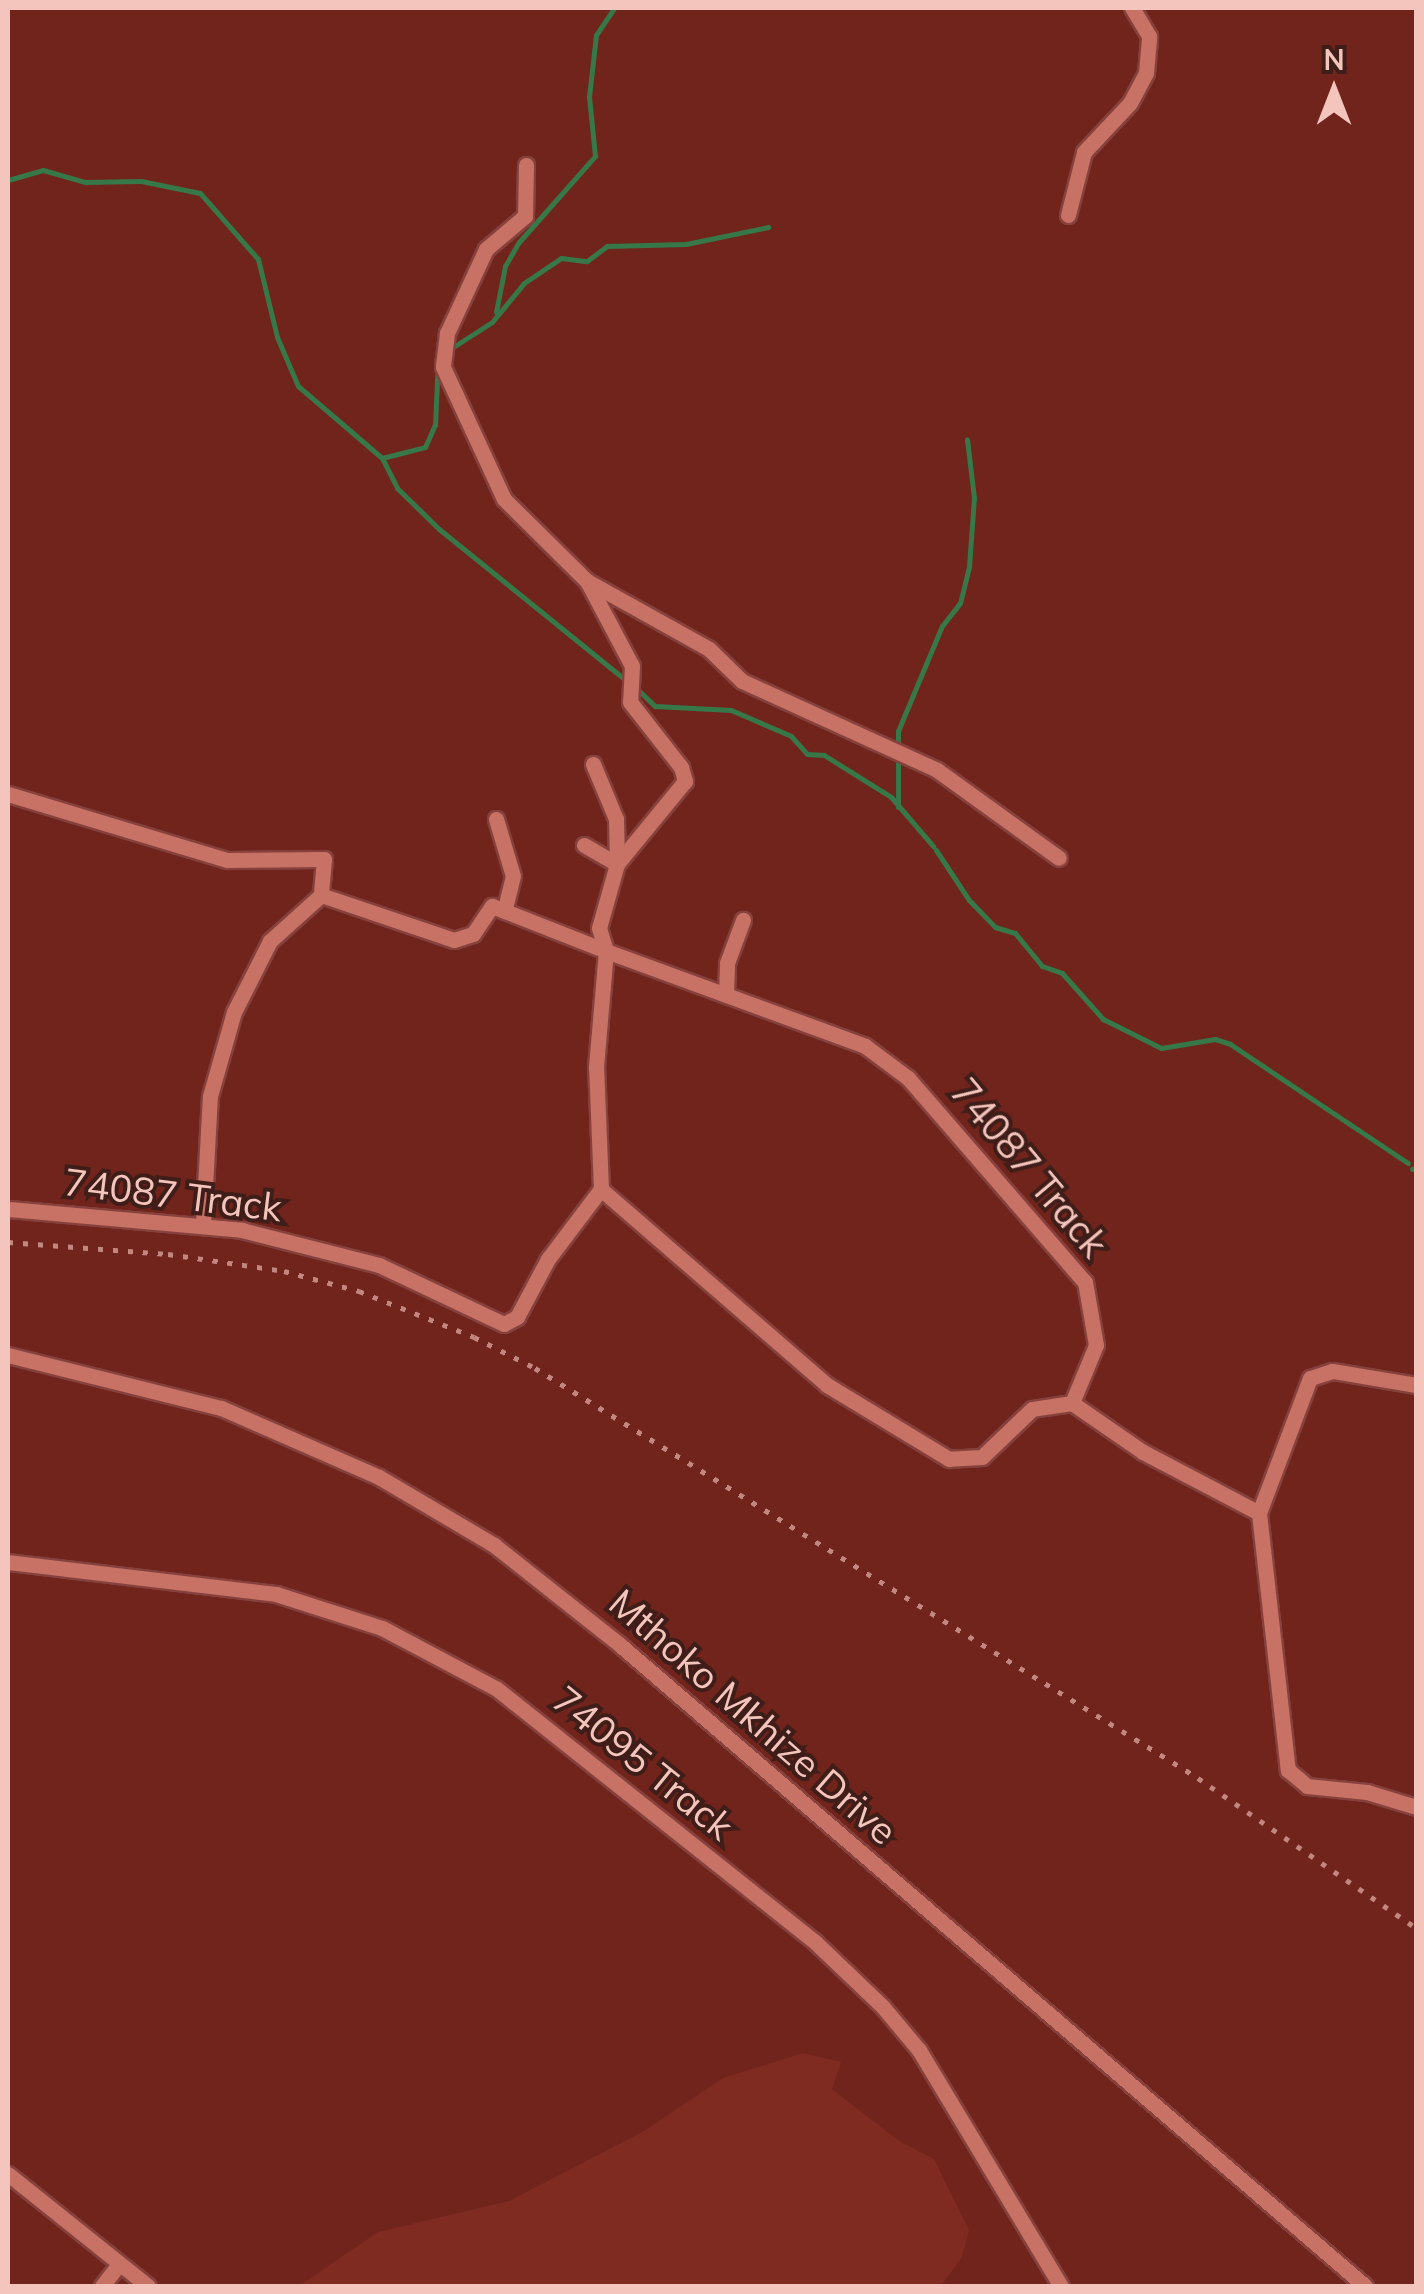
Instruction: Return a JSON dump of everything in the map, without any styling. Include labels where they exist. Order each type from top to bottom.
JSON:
[{"type":"street","points":[[1068,215],[1084,152],[1130,104],[1146,73],[1149,36],[1132,8]]},
{"type":"street","points":[[526,165],[525,216],[486,250],[446,332],[444,367],[504,499],[587,581],[709,649],[742,682],[937,770],[1059,858]]},
{"type":"street","points":[[587,581],[632,666],[630,702],[682,766],[685,781],[617,864]]},
{"type":"street","points":[[593,764],[616,818],[617,864],[599,928],[606,950],[596,1067],[601,1189],[827,1385],[949,1459],[982,1458],[1032,1409],[1072,1403],[1143,1452],[1259,1513]]},
{"type":"street","points":[[8,794],[227,860],[324,859],[321,895],[270,941],[234,1012],[210,1096],[203,1224]]},
{"type":"street","points":[[321,895],[454,940],[472,934],[492,906],[504,910],[513,876],[496,819]]},
{"type":"street","points":[[584,845],[617,864]]},
{"type":"street","name":"74087 Track","points":[[504,910],[884,1058],[1050,1235],[1085,1282],[1097,1329],[1091,1363],[1072,1403]]},
{"type":"street","points":[[726,994],[726,963],[744,920]]},
{"type":"street","name":"74087 Track","points":[[8,1209],[203,1224],[378,1265],[504,1324],[517,1317],[548,1258],[601,1189]]},
{"type":"street","name":"Mthoko Mkhize Drive","points":[[8,1355],[146,1385],[238,1414],[379,1476],[494,1545],[634,1657],[1365,2286]]},
{"type":"street","points":[[1416,1385],[1332,1371],[1310,1378],[1259,1513],[1288,1770],[1307,1786],[1367,1792],[1416,1807]]},
{"type":"street","name":"74095 Track","points":[[8,1562],[276,1594],[382,1628],[497,1689],[814,1942],[883,2007],[919,2050],[1061,2286]]},
{"type":"street","points":[[8,2174],[148,2286]]},
{"type":"street","points":[[1338,2262],[1357,2286]]},
{"type":"street","points":[[102,2286],[120,2264]]},
{"type":"shaded area","points":[[803,2053],[841,2062],[832,2089],[899,2141],[934,2159],[969,2230],[962,2257],[941,2286],[299,2286],[378,2232],[509,2201],[644,2131],[723,2078]]},
{"type":"waterway","points":[[496,312],[505,266],[519,242],[595,156],[589,97],[596,35],[614,8]]},
{"type":"waterway","points":[[8,180],[43,170],[85,182],[141,181],[200,193],[258,259],[277,337],[298,386],[382,458],[397,488],[439,529],[627,681]]},
{"type":"waterway","points":[[450,349],[492,322],[524,283],[561,258],[587,261],[607,246],[686,244],[768,227]]},
{"type":"waterway","points":[[382,458],[425,447],[435,425],[438,359]]},
{"type":"waterway","points":[[898,807],[898,731],[942,626],[960,603],[969,566],[974,498],[967,439]]},
{"type":"waterway","points":[[634,686],[655,706],[731,710],[791,736],[807,754],[824,755],[891,797],[933,846]]},
{"type":"waterway","points":[[936,850],[969,900],[995,927],[1015,933],[1042,966],[1062,973],[1103,1019],[1161,1048],[1215,1039],[1230,1044],[1408,1163]]},
{"type":"waterway","points":[[1412,1169],[1416,1168]]},
{"type":"railway","points":[[8,1242],[168,1254],[284,1271],[359,1291],[474,1337],[535,1368],[1198,1778],[1416,1928]]}]
